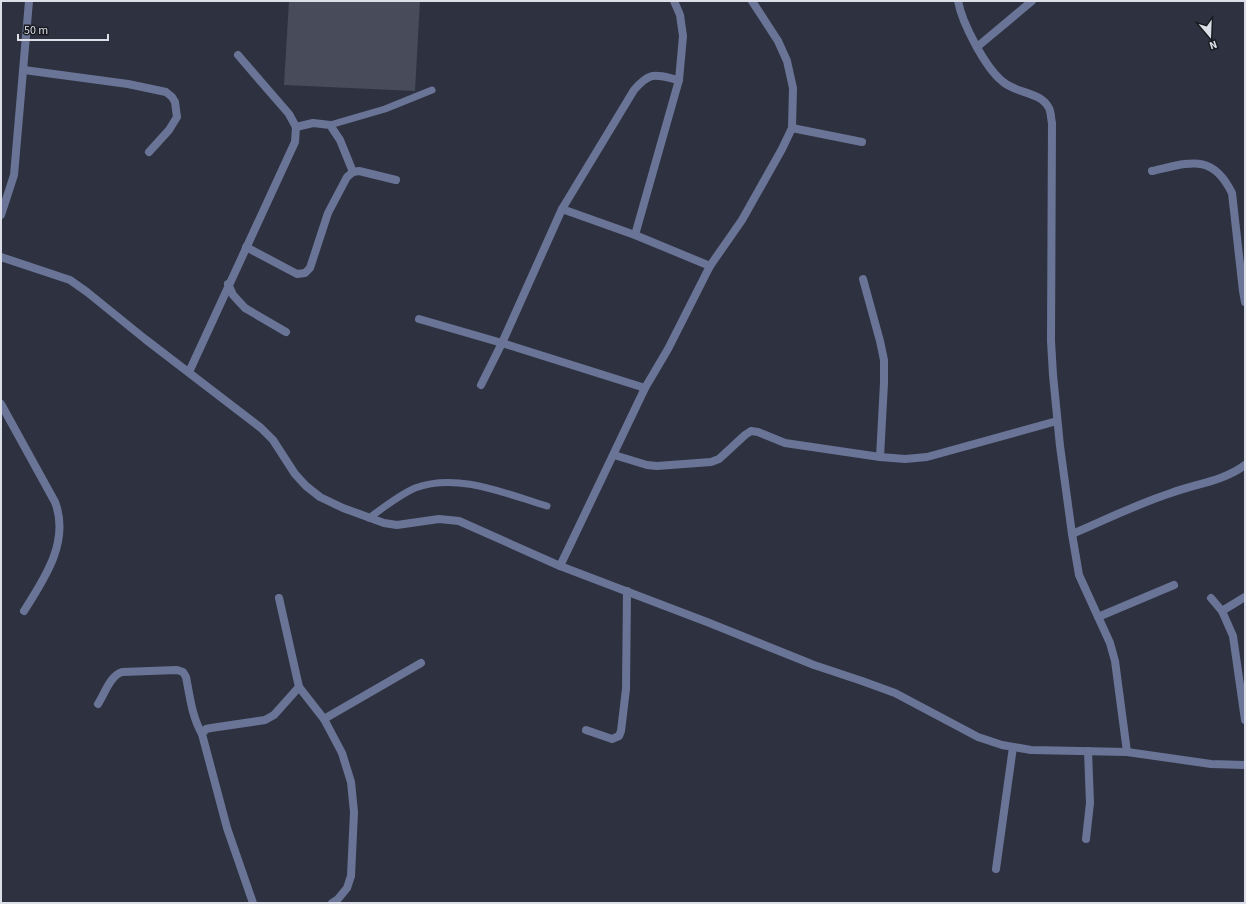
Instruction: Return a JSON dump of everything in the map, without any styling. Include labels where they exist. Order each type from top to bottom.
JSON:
[{"type":"street","points":[[1,215],[14,175],[29,1]]},
{"type":"street","points":[[635,235],[679,80],[683,36],[680,15],[674,1]]},
{"type":"street","points":[[560,566],[645,388],[668,349],[710,266],[742,220],[782,149],[792,128],[792,88],[787,61],[778,41],[752,1]]},
{"type":"street","points":[[958,1],[960,11],[977,47],[1002,82],[1016,89],[1039,97],[1049,108],[1052,124],[1051,341],[1052,375],[1057,421],[1079,575],[1110,643],[1115,661],[1127,752]]},
{"type":"street","points":[[977,47],[1032,1]]},
{"type":"street","points":[[189,372],[228,284],[295,142],[296,127],[289,114],[238,55]]},
{"type":"street","points":[[24,70],[128,84],[166,92],[175,102],[177,117],[170,130],[149,152]]},
{"type":"street","points":[[481,385],[502,344],[562,209],[634,90],[647,76],[655,75],[679,80]]},
{"type":"street","points":[[296,127],[313,123],[330,125],[340,140],[353,172]]},
{"type":"street","points":[[792,128],[862,142]]},
{"type":"street","points":[[1152,171],[1185,164],[1201,163],[1220,173],[1232,194],[1245,302]]},
{"type":"street","points":[[246,248],[297,274],[305,273],[310,268],[328,213],[347,177],[353,172],[359,171],[396,180]]},
{"type":"street","points":[[562,209],[635,235],[710,266]]},
{"type":"street","points":[[1,257],[70,280],[87,292],[145,339],[261,428],[273,440],[295,474],[306,486],[320,497],[343,508],[384,523],[397,525],[439,519],[459,521],[560,566],[707,622],[814,665],[895,694],[978,737],[1013,747],[1031,750],[1127,752],[1211,764],[1245,766]]},
{"type":"street","points":[[863,279],[884,360],[880,457]]},
{"type":"street","points":[[228,284],[234,295],[245,308],[286,332]]},
{"type":"street","points":[[418,319],[645,388]]},
{"type":"street","points":[[1,404],[54,502],[60,518],[60,528],[52,564],[24,611]]},
{"type":"street","points":[[614,455],[643,464],[657,466],[711,462],[719,459],[745,434],[751,431],[758,432],[785,443],[880,457],[905,459],[927,457],[1057,421]]},
{"type":"street","points":[[1072,534],[1157,498],[1223,477],[1239,470],[1245,465]]},
{"type":"street","points":[[1098,617],[1174,585]]},
{"type":"street","points":[[586,730],[612,739],[619,736],[621,731],[626,689],[627,591]]},
{"type":"street","points":[[1222,611],[1245,597]]},
{"type":"street","points":[[280,598],[299,687],[324,719],[342,753],[352,782],[354,812],[351,876],[347,888],[338,899],[332,903]]},
{"type":"street","points":[[1211,598],[1222,611],[1234,636],[1245,720]]},
{"type":"street","points":[[324,719],[421,663]]},
{"type":"street","points":[[98,704],[113,678],[122,672],[177,670],[182,672],[186,677],[193,715],[202,734],[202,739],[227,828],[253,903]]},
{"type":"street","points":[[202,734],[206,729],[265,720],[274,715],[299,687]]},
{"type":"street","points":[[996,869],[1013,747]]},
{"type":"street","points":[[1086,839],[1090,803],[1088,751]]},
{"type":"lane","points":[[330,125],[385,109],[432,90]]},
{"type":"lane","points":[[369,518],[414,489],[427,484],[454,482],[480,486],[547,506]]},
{"type":"building","points":[[289,1],[420,1],[415,91],[284,85]]}]
